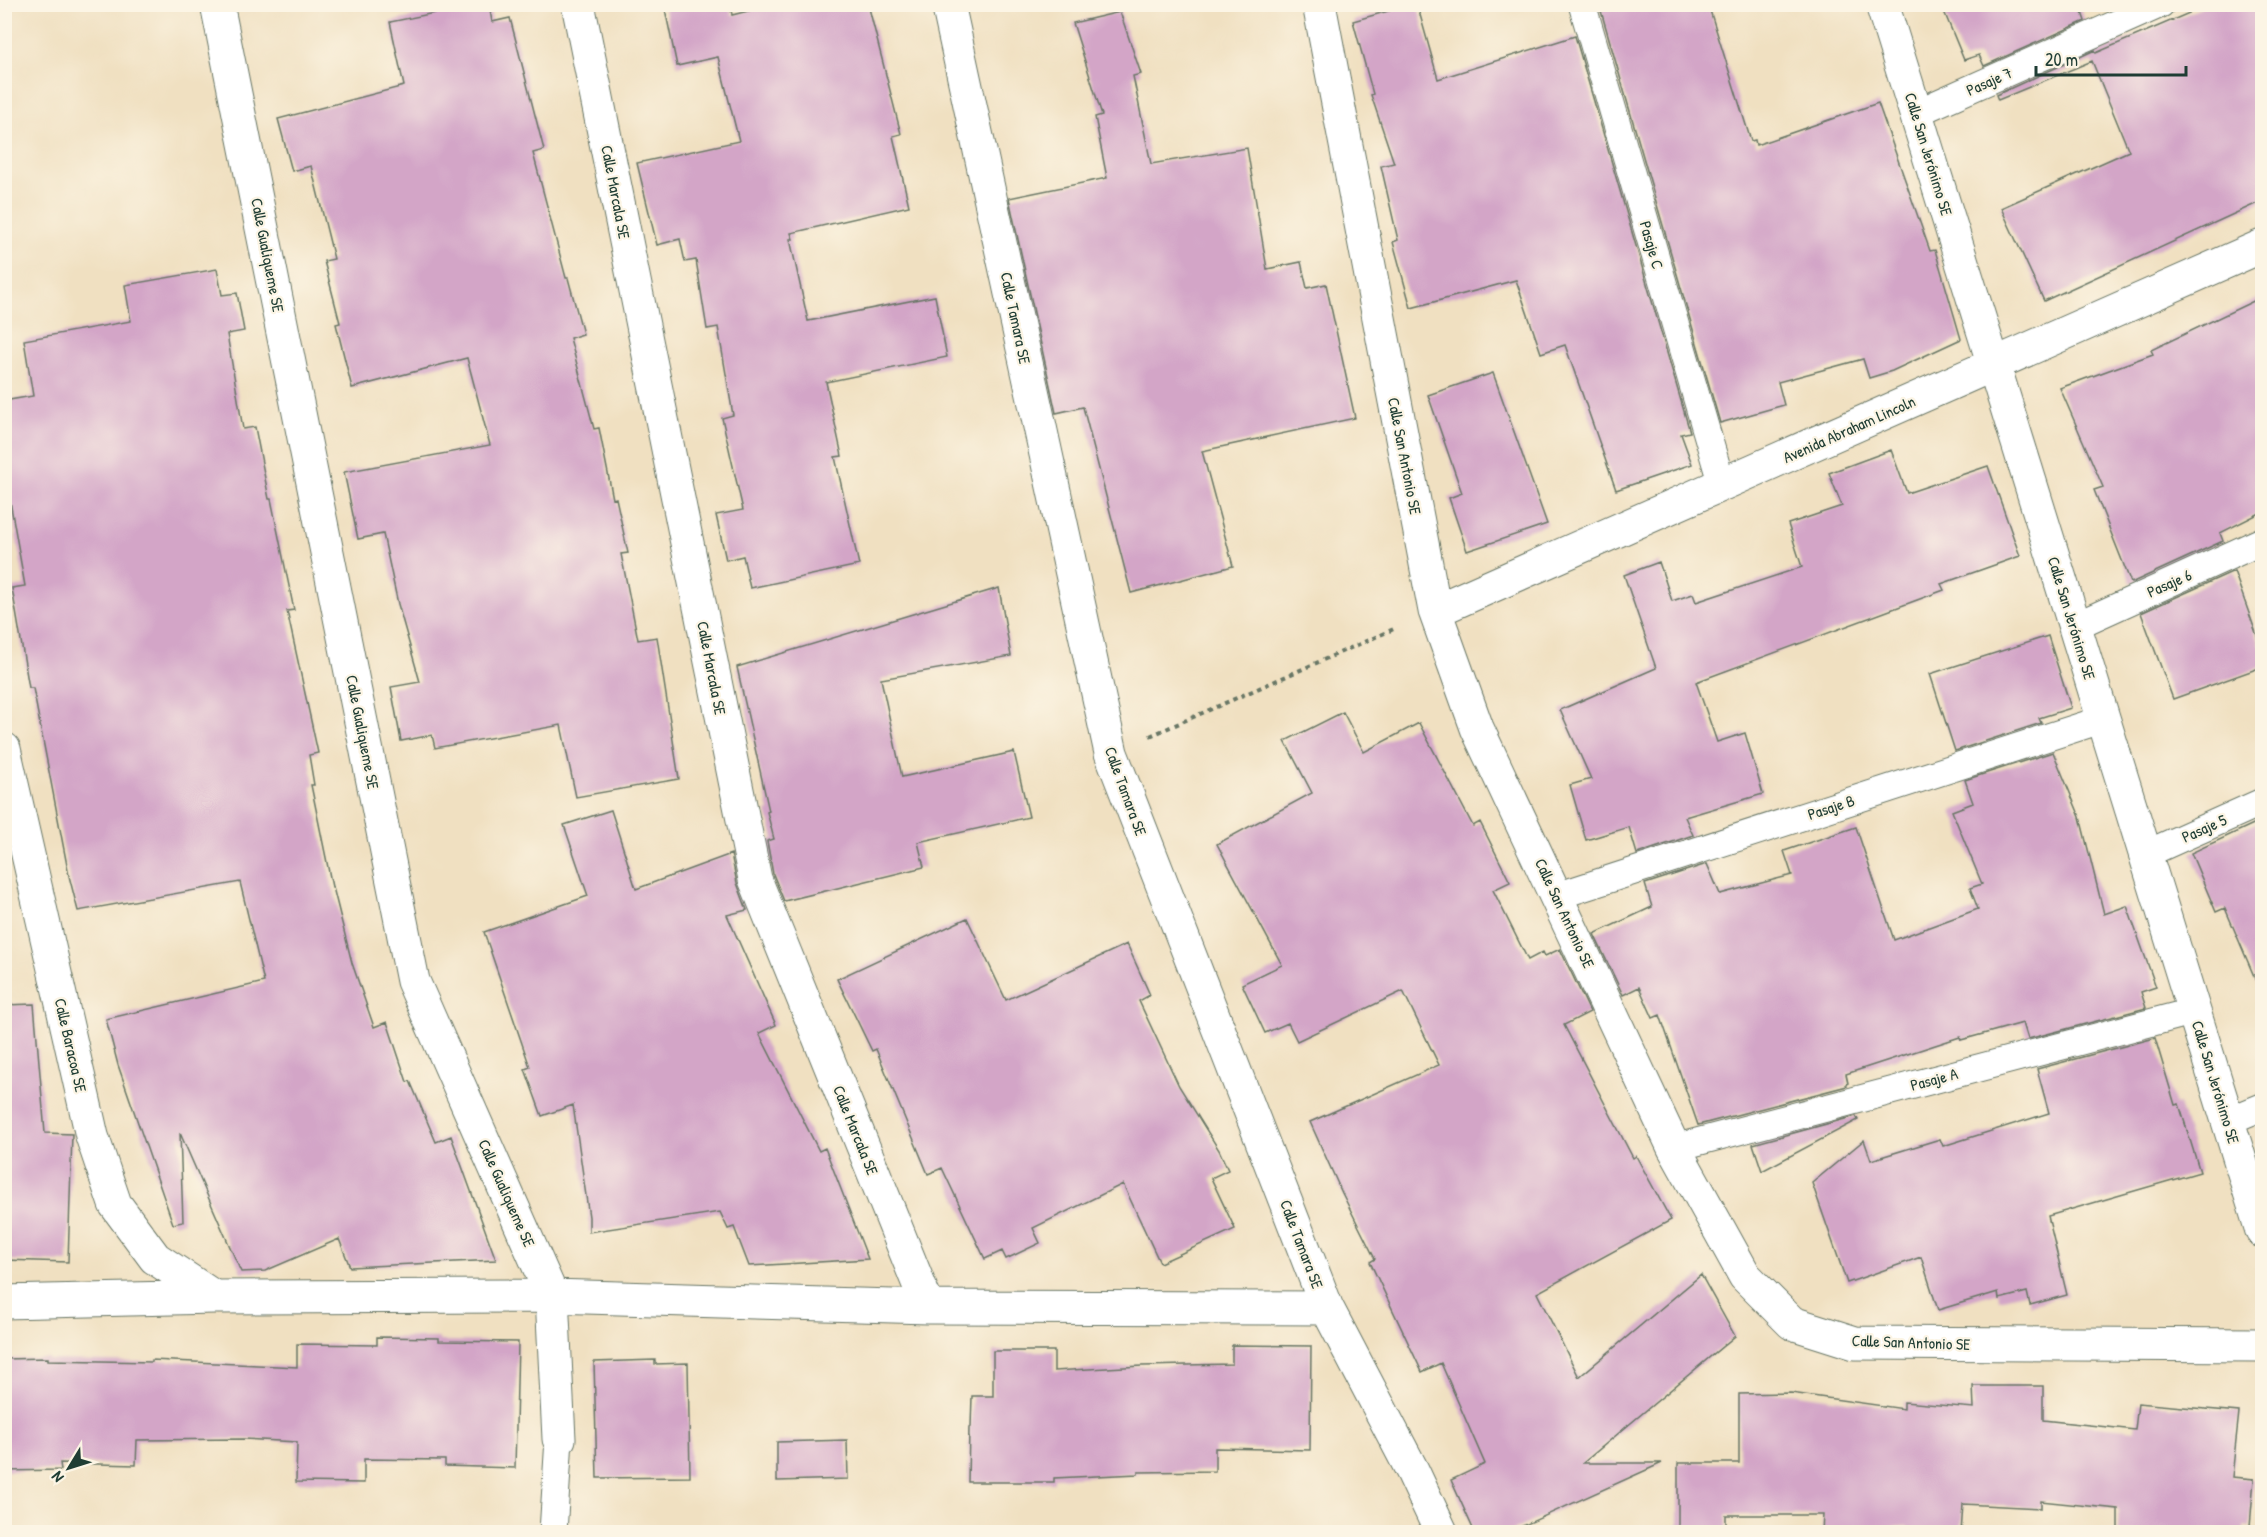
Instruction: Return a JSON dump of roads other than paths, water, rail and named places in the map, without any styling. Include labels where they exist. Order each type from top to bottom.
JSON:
[{"type":"street","name":"Calle Gualiqueme SE","points":[[217,4],[413,981],[552,1296],[559,1439]]},
{"type":"street","name":"Calle Marcala SE","points":[[578,4],[755,879],[928,1307]]},
{"type":"street","name":"Calle Tamara SE","points":[[948,4],[1111,753],[1327,1308],[1413,1472],[1442,1533]]},
{"type":"street","name":"Calle San Antonio SE","points":[[1319,4],[1435,611],[1477,728],[1674,1148],[1745,1276],[1792,1323],[1855,1343],[2262,1345]]},
{"type":"street","name":"Calle San Jerónimo SE","points":[[1882,4],[2262,1231]]},
{"type":"street","name":"Avenida Abraham Lincoln","points":[[1435,611],[2262,246]]},
{"type":"street","name":"Calle Baracoa SE","points":[[4,749],[92,1136],[115,1204],[154,1258],[214,1297]]},
{"type":"street","points":[[4,1302],[214,1297],[552,1296],[928,1307],[1327,1308]]},
{"type":"lane","name":"Pasaje C","points":[[1582,4],[1722,485]]},
{"type":"lane","name":"Pasaje 7","points":[[1916,113],[2161,4]]},
{"type":"lane","name":"Pasaje 6","points":[[2074,626],[2262,541]]},
{"type":"lane","name":"Pasaje B","points":[[1557,896],[2104,719]]},
{"type":"lane","name":"Pasaje 5","points":[[2146,854],[2262,802]]},
{"type":"lane","name":"Pasaje A","points":[[1674,1148],[2195,1011]]},
{"type":"lane","points":[[2228,1121],[2262,1107]]},
{"type":"lane","points":[[553,1533],[559,1439]]}]
